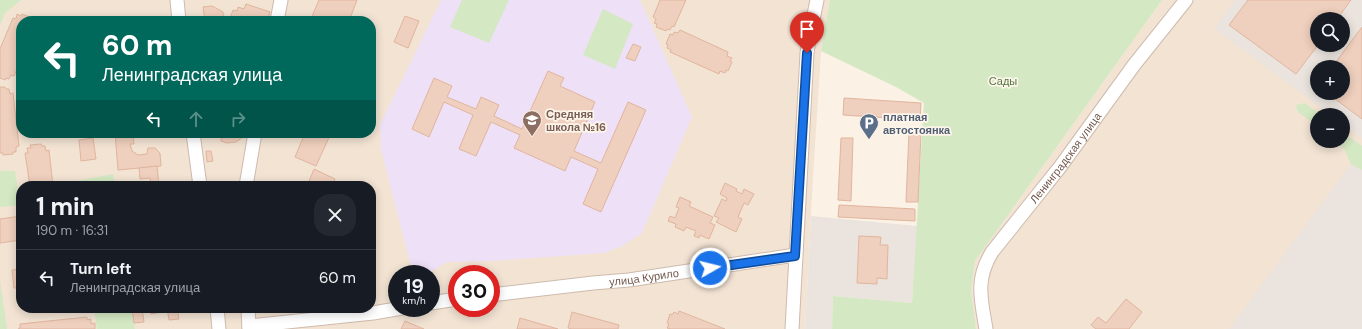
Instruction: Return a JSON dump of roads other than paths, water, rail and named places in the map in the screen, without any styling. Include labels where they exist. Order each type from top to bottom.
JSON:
[{"type":"street","points":[[177,0],[179,16]]},
{"type":"street","points":[[278,16],[281,0]]},
{"type":"street","points":[[792,329],[807,53],[817,0]]},
{"type":"street","name":"Ленинградская улица","points":[[986,329],[980,286],[983,269],[992,252],[1060,167],[1096,116],[1186,0]]},
{"type":"street","points":[[194,138],[199,181]]},
{"type":"street","points":[[247,181],[254,138]]},
{"type":"street","name":"улица Курило","points":[[500,294],[629,280],[795,256]]},
{"type":"street","points":[[376,312],[388,310]]},
{"type":"street","points":[[217,313],[219,329]]},
{"type":"street","points":[[248,313],[249,327],[373,313]]},
{"type":"place","name":"Средняя школа №16","points":[[532,137]]},
{"type":"place","name":"платная автостоянка","points":[[869,140]]},
{"type":"park label","name":"Сады","points":[[1003,81]]}]
